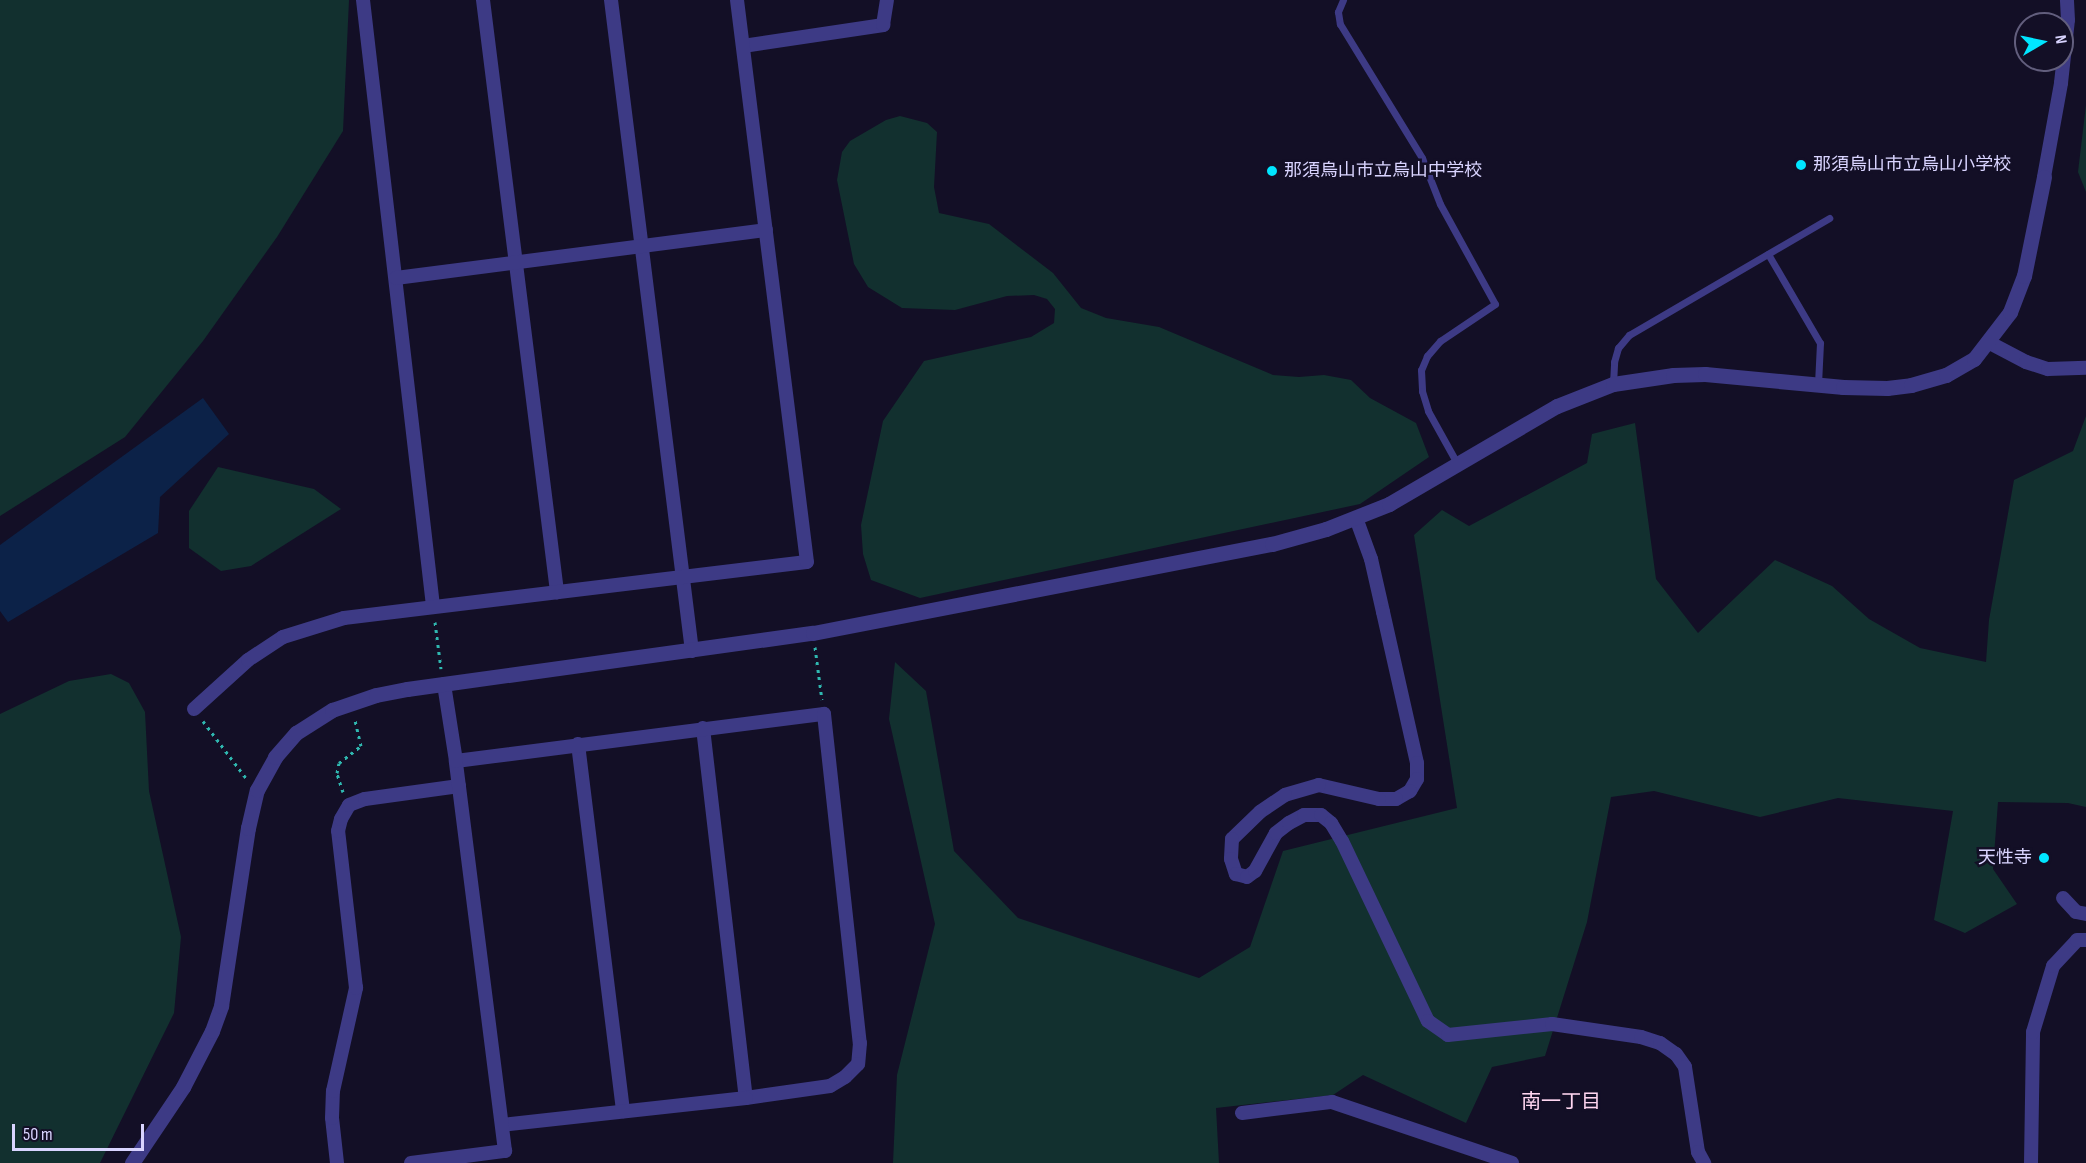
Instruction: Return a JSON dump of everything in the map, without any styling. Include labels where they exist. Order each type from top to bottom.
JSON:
[{"type":"street","points":[[363,0],[433,606]]},
{"type":"street","points":[[483,0],[556,592]]},
{"type":"street","points":[[610,0],[692,651]]},
{"type":"street","points":[[194,709],[248,660],[283,637],[344,618],[807,562],[737,0]]},
{"type":"street","points":[[743,46],[884,25],[887,0]]},
{"type":"street","points":[[132,1163],[183,1087],[212,1031],[220,1006],[248,828],[257,790],[275,757],[296,734],[322,715],[351,702],[376,695],[813,633],[1272,544],[1356,518],[1389,504],[1557,406],[1613,384],[1673,375],[1705,374],[1861,388],[1911,385],[1946,375],[1974,358],[1988,342],[2010,312],[2024,276],[2061,83],[2068,20],[2067,0]]},
{"type":"street","points":[[396,278],[766,230]]},
{"type":"street","points":[[1988,342],[2025,362],[2048,369],[2086,368]]},
{"type":"street","points":[[1356,518],[1371,559],[1417,763],[1417,779],[1410,791],[1396,799],[1379,799],[1319,785],[1285,795],[1260,812],[1232,839],[1232,859],[1236,874],[1246,878],[1255,871],[1276,833],[1288,823],[1304,815],[1321,815],[1331,823],[1342,841],[1428,1021],[1448,1035],[1552,1024],[1641,1036],[1660,1043],[1676,1054],[1685,1067],[1698,1152],[1704,1163]]},
{"type":"street","points":[[411,1163],[505,1151],[456,761],[444,684]]},
{"type":"street","points":[[456,761],[824,714],[860,1042],[858,1064],[845,1077],[830,1086],[746,1098],[502,1125]]},
{"type":"street","points":[[704,728],[746,1098]]},
{"type":"street","points":[[578,744],[623,1111]]},
{"type":"street","points":[[337,1163],[332,1118],[333,1091],[356,988],[338,831],[349,806],[365,799],[459,786]]},
{"type":"street","points":[[2063,898],[2076,912],[2086,914]]},
{"type":"street","points":[[2031,1163],[2033,1032],[2053,966],[2077,940],[2086,940]]},
{"type":"street","points":[[1242,1113],[1332,1102],[1512,1163]]},
{"type":"lane","points":[[1343,0],[1338,12],[1340,24],[1422,158],[1440,204],[1495,304],[1440,341],[1427,356],[1421,370],[1422,391],[1428,411],[1458,465]]},
{"type":"lane","points":[[1613,384],[1614,362],[1618,348],[1629,336],[1829,218]]},
{"type":"lane","points":[[1768,254],[1820,343],[1818,385]]},
{"type":"path","points":[[433,606],[444,684]]},
{"type":"path","points":[[813,633],[824,714]]},
{"type":"path","points":[[349,806],[337,773],[339,763],[361,746],[351,702]]},
{"type":"path","points":[[194,709],[240,773],[257,790]]},
{"type":"green space","points":[[0,0],[349,0],[343,131],[277,237],[203,341],[125,437],[0,516]]},
{"type":"green space","points":[[2086,105],[2086,192],[2078,172]]},
{"type":"green space","points":[[900,116],[927,123],[937,132],[934,187],[939,213],[989,224],[1053,273],[1081,308],[1106,318],[1159,327],[1273,375],[1299,377],[1324,375],[1351,380],[1370,398],[1416,423],[1429,457],[1360,504],[920,598],[871,580],[863,554],[861,525],[883,421],[924,361],[1031,337],[1054,323],[1055,309],[1047,299],[1034,295],[1007,296],[955,310],[902,308],[868,287],[854,264],[837,180],[842,152],[850,141],[886,120]]},
{"type":"green space","points":[[2086,416],[2086,807],[2068,803],[1998,802],[1993,869],[2017,904],[1965,933],[1934,920],[1953,811],[1838,798],[1760,817],[1654,791],[1611,797],[1587,922],[1545,1056],[1492,1067],[1466,1123],[1363,1075],[1333,1095],[1216,1108],[1219,1163],[893,1163],[897,1075],[935,924],[889,719],[895,662],[926,691],[954,851],[1018,918],[1199,978],[1250,947],[1283,851],[1457,808],[1414,535],[1442,510],[1469,526],[1587,463],[1592,434],[1635,423],[1656,579],[1698,633],[1775,560],[1832,586],[1869,619],[1920,648],[1986,662],[1989,620],[2014,480],[2073,451]]},
{"type":"green space","points":[[218,467],[314,489],[341,509],[251,566],[221,571],[189,548],[189,511]]},
{"type":"green space","points":[[111,674],[129,683],[145,712],[149,791],[181,937],[174,1013],[100,1163],[0,1163],[0,714],[69,681]]},
{"type":"water","points":[[203,398],[229,434],[160,497],[158,533],[8,622],[0,611],[0,545]]},
{"type":"place","name":"那須烏山市立烏山小学校","points":[[1801,165]]},
{"type":"place","name":"那須烏山市立烏山中学校","points":[[1272,171]]},
{"type":"place","name":"天性寺","points":[[2044,858]]},
{"type":"district","name":"南一丁目","points":[[1561,1102]]}]
